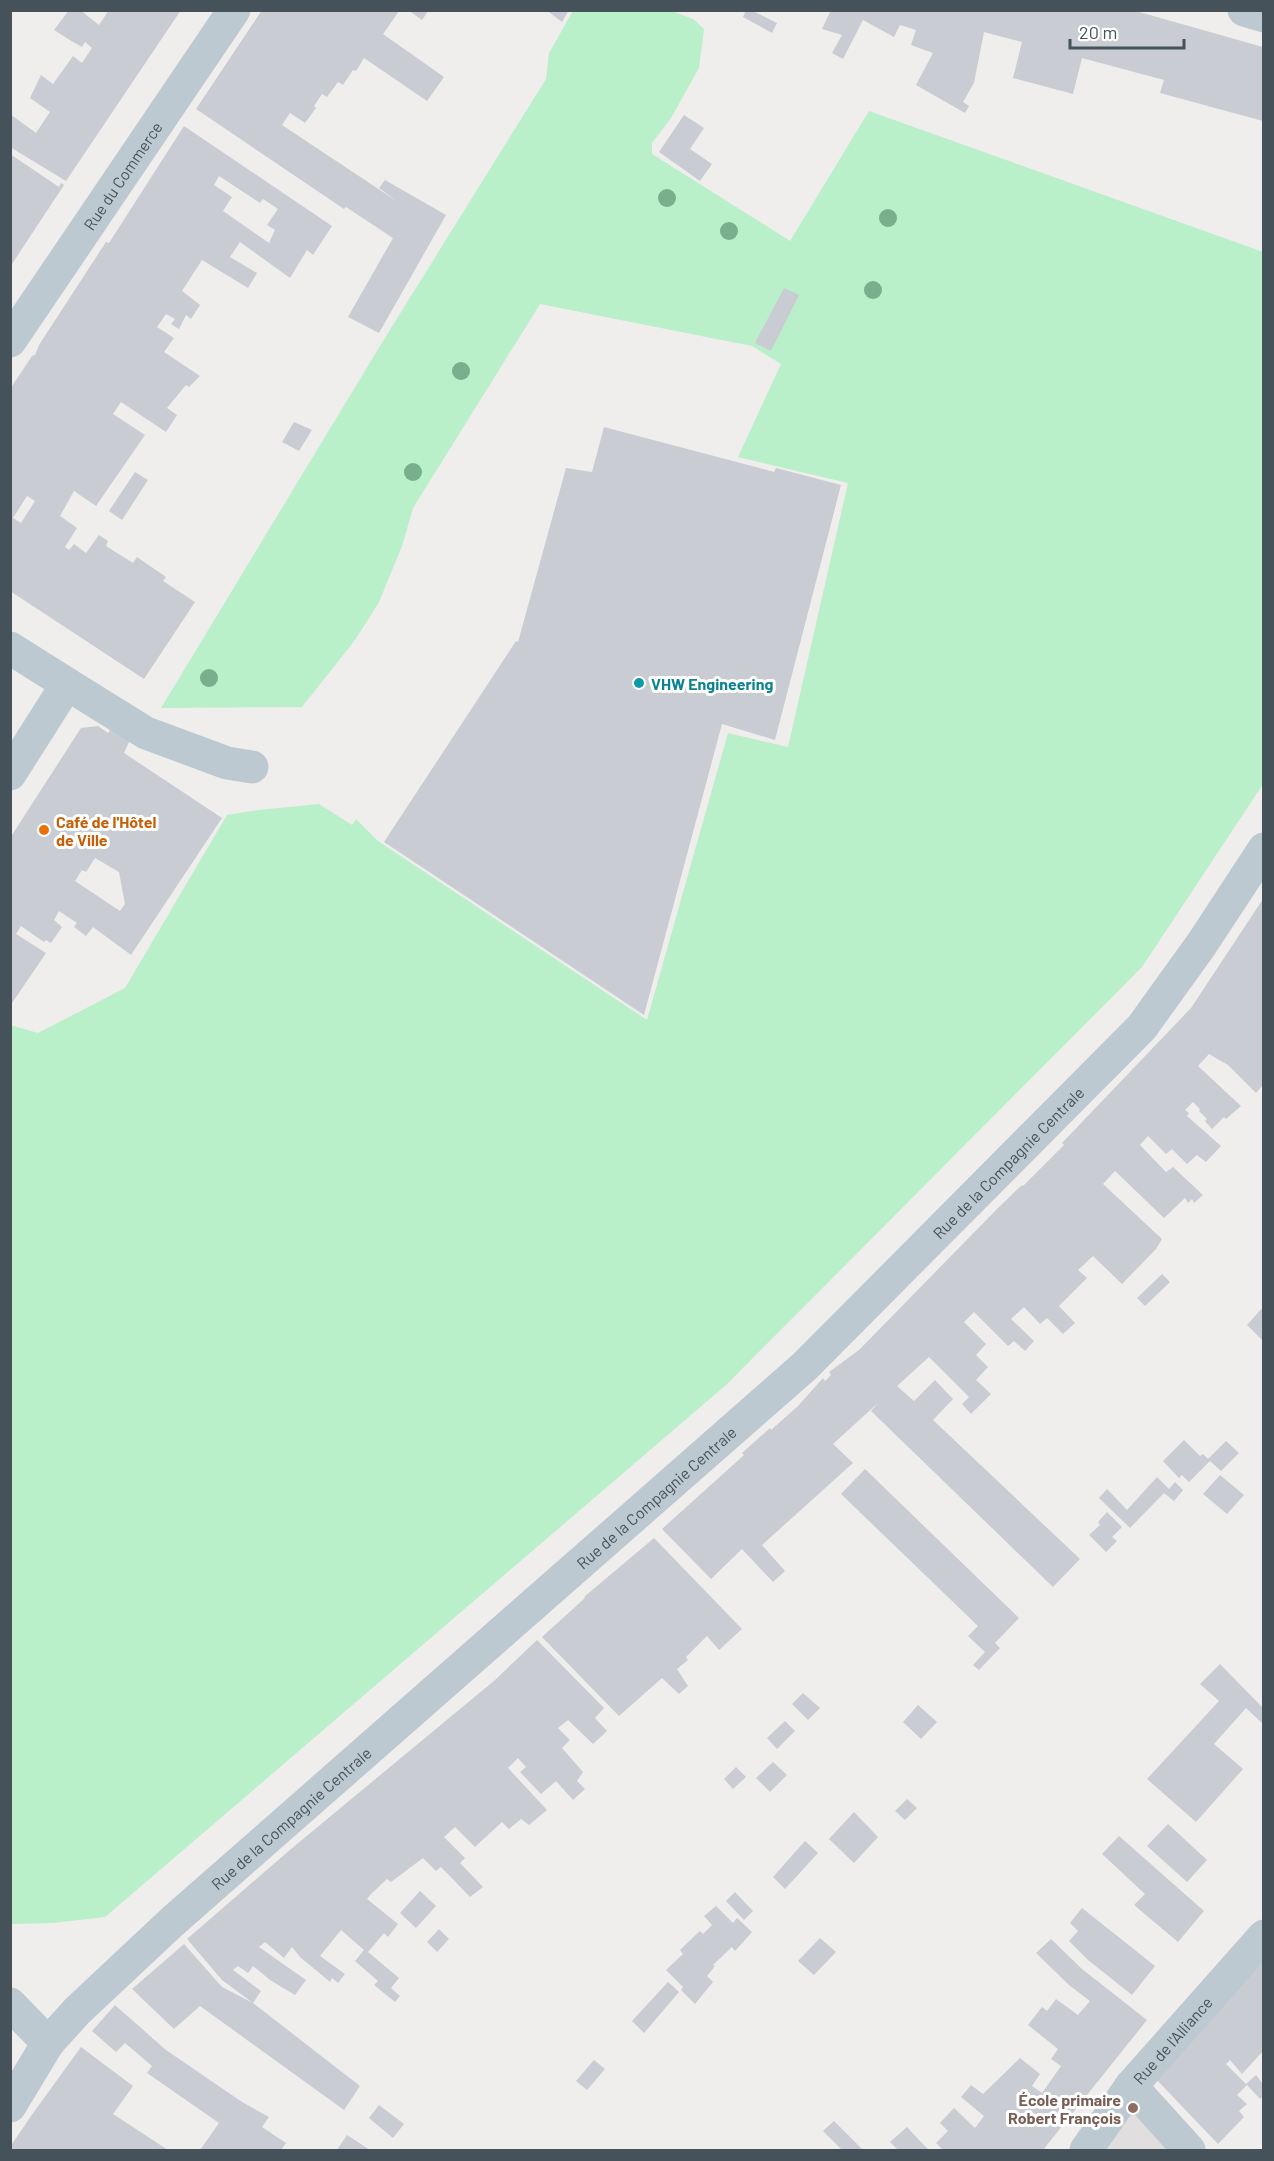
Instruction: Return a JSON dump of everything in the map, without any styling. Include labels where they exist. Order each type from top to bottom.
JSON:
[{"type":"street","name":"Rue du Commerce","points":[[10,341],[234,10]]},
{"type":"street","points":[[1244,10],[1263,16]]},
{"type":"street","points":[[10,648],[146,733],[227,763],[252,767]]},
{"type":"street","points":[[10,774],[66,684]]},
{"type":"street","name":"Rue de la Compagnie Centrale","points":[[10,2106],[48,2043],[77,2011],[199,1897],[805,1366],[1142,1026],[1201,945],[1263,849]]},
{"type":"street","name":"Rue de l'Alliance","points":[[1086,2151],[1131,2086],[1263,1936]]},
{"type":"street","points":[[10,2004],[48,2043]]},
{"type":"street","points":[[1131,2086],[1190,2151]]},
{"type":"shaded area","name":"École primaire Robert François","points":[[1131,2086],[1189,2150],[1086,2150]]},
{"type":"green space","points":[[573,11],[672,11],[693,19],[704,29],[699,68],[671,118],[652,143],[652,154],[790,241],[869,111],[1263,252],[1263,784],[1142,967],[726,1385],[105,1917],[53,1923],[10,1924],[10,1025],[38,1033],[125,988],[227,815],[319,804],[352,825],[356,819],[378,841],[647,1020],[728,733],[788,747],[848,483],[738,457],[781,364],[752,346],[540,304],[413,508],[402,546],[379,602],[355,640],[302,707],[161,708],[383,341],[546,79],[549,53]]},
{"type":"building","points":[[69,10],[80,10],[99,25],[109,10],[181,10],[66,181],[10,147],[10,114],[36,133],[50,112],[30,98],[41,75],[53,84],[73,56],[82,63],[92,48],[85,42],[82,47],[54,30]]},
{"type":"building","points":[[262,10],[398,10],[383,34],[444,77],[427,101],[364,58],[343,85],[338,82],[327,97],[322,94],[314,106],[316,108],[305,123],[290,113],[282,125],[398,202],[379,188],[385,180],[446,215],[379,333],[348,317],[393,238],[346,207],[344,209],[196,109]]},
{"type":"building","points":[[408,10],[429,10],[422,20]]},
{"type":"building","points":[[546,10],[569,10],[562,22]]},
{"type":"building","points":[[746,10],[756,10],[755,12],[777,23],[772,33],[743,17]]},
{"type":"building","points":[[831,10],[1132,10],[1263,47],[1263,121],[1160,93],[1164,80],[1082,58],[1073,94],[1013,78],[1022,42],[984,32],[974,83],[963,102],[969,106],[965,113],[916,85],[933,53],[911,45],[916,30],[900,25],[894,37],[863,20],[843,59],[832,53],[842,35],[822,29]]},
{"type":"building","points":[[684,115],[704,128],[690,149],[712,164],[700,181],[659,152]]},
{"type":"building","points":[[184,126],[332,226],[313,255],[307,250],[290,278],[240,242],[230,257],[257,273],[248,288],[202,260],[182,291],[200,305],[191,319],[186,315],[179,329],[171,324],[175,319],[166,314],[157,327],[174,338],[164,352],[200,376],[189,387],[186,385],[167,408],[177,415],[166,432],[121,402],[113,414],[145,435],[96,506],[74,491],[60,516],[77,528],[65,547],[69,550],[74,544],[86,553],[99,535],[108,541],[106,546],[133,563],[137,557],[166,577],[163,581],[195,602],[144,679],[10,591],[10,389],[32,356],[35,355],[39,345],[106,242],[109,243]],"holes":[[[219,176],[260,203],[263,199],[278,209],[267,225],[275,230],[269,243],[223,211],[232,197],[214,185]],[[27,496],[35,501],[21,523],[13,518]]]},
{"type":"building","points":[[10,154],[59,187],[61,183],[64,185],[10,267]]},
{"type":"building","points":[[784,288],[799,295],[771,351],[755,343]]},
{"type":"building","points":[[294,422],[312,430],[299,451],[282,442]]},
{"type":"building","name":"VHW Engineering","points":[[604,427],[774,472],[776,468],[841,485],[775,740],[722,724],[644,1015],[384,842],[516,641],[518,642],[566,468],[592,472]]},
{"type":"building","points":[[135,472],[148,480],[122,520],[109,511]]},
{"type":"building","points":[[115,723],[134,731],[124,753],[222,818],[131,955],[93,927],[86,936],[74,927],[77,923],[59,911],[54,920],[62,927],[51,943],[46,940],[44,942],[21,926],[16,934],[46,953],[10,1006],[10,838],[81,728],[98,726],[108,733]],"holes":[[[95,858],[119,872],[125,904],[120,911],[75,881],[82,870],[86,872]]]},
{"type":"building","points":[[1263,899],[1263,1085],[1256,1093],[1228,1065],[1209,1054],[1198,1066],[1241,1106],[1226,1119],[1224,1117],[1212,1129],[1193,1102],[1185,1110],[1189,1113],[1187,1116],[1221,1146],[1206,1162],[1197,1155],[1187,1164],[1172,1149],[1166,1154],[1148,1136],[1140,1145],[1166,1172],[1173,1167],[1203,1195],[1194,1203],[1192,1199],[1188,1203],[1185,1198],[1164,1218],[1115,1171],[1103,1184],[1162,1239],[1156,1249],[1122,1284],[1093,1256],[1078,1270],[1087,1278],[1059,1306],[1075,1323],[1063,1334],[1047,1318],[1040,1324],[1024,1307],[1011,1319],[1034,1341],[1025,1351],[1014,1341],[1008,1346],[974,1312],[964,1322],[986,1344],[976,1355],[988,1367],[976,1380],[991,1394],[971,1414],[962,1404],[969,1397],[929,1357],[897,1386],[914,1401],[935,1380],[953,1399],[933,1420],[1080,1559],[1053,1587],[871,1411],[878,1403],[833,1444],[853,1463],[762,1545],[785,1571],[773,1582],[742,1549],[711,1579],[662,1529],[744,1455],[742,1453],[798,1406],[823,1378],[825,1381],[831,1375],[829,1372],[859,1350],[998,1208],[1064,1145],[1062,1143],[1191,1008]]},
{"type":"building","points":[[1162,1274],[1170,1282],[1145,1306],[1137,1298]]},
{"type":"building","points":[[1263,1307],[1263,1341],[1247,1325]]},
{"type":"building","points":[[1184,1440],[1200,1456],[1203,1454],[1208,1459],[1226,1441],[1239,1453],[1221,1471],[1210,1461],[1189,1482],[1182,1475],[1179,1478],[1163,1461]]},
{"type":"building","points":[[865,1469],[1019,1618],[995,1643],[1000,1648],[979,1670],[973,1665],[985,1652],[968,1636],[978,1626],[841,1494]]},
{"type":"building","points":[[1220,1475],[1244,1495],[1227,1514],[1203,1494]]},
{"type":"building","points":[[1157,1477],[1169,1489],[1175,1482],[1183,1490],[1174,1501],[1164,1493],[1130,1528],[1099,1498],[1107,1489],[1127,1510]]},
{"type":"building","points":[[1107,1512],[1122,1527],[1112,1537],[1117,1541],[1106,1552],[1089,1535],[1100,1525],[1098,1522]]},
{"type":"building","points":[[654,1538],[742,1629],[719,1650],[707,1636],[686,1657],[688,1660],[677,1669],[688,1686],[679,1694],[662,1678],[619,1716],[542,1637],[584,1597]]},
{"type":"building","points":[[537,1640],[604,1708],[595,1718],[607,1731],[593,1744],[568,1720],[558,1728],[570,1740],[562,1748],[583,1772],[577,1781],[585,1789],[573,1800],[556,1781],[541,1794],[520,1772],[526,1767],[518,1758],[508,1768],[547,1810],[529,1825],[521,1819],[509,1829],[502,1822],[475,1847],[455,1827],[444,1837],[465,1858],[460,1863],[483,1887],[470,1897],[441,1867],[436,1871],[423,1858],[391,1882],[387,1879],[371,1894],[367,1899],[398,1924],[388,1937],[384,1933],[368,1952],[399,1978],[391,1988],[400,1996],[395,2002],[374,1985],[378,1981],[355,1961],[364,1950],[341,1930],[320,1956],[345,1974],[338,1983],[332,1978],[330,1982],[301,1958],[292,1947],[284,1958],[265,1942],[259,1947],[306,1980],[295,1995],[270,1980],[253,1966],[248,1973],[238,1966],[233,1970],[261,1991],[253,2003],[222,1980],[187,1939],[291,1849],[495,1680]]},
{"type":"building","points":[[1220,1664],[1263,1708],[1263,1724],[1246,1708],[1214,1744],[1243,1769],[1196,1822],[1147,1779],[1219,1701],[1200,1684]]},
{"type":"building","points":[[803,1693],[820,1708],[808,1720],[792,1704]]},
{"type":"building","points":[[918,1705],[937,1722],[921,1739],[903,1722]]},
{"type":"building","points":[[785,1721],[795,1731],[777,1749],[767,1738]]},
{"type":"building","points":[[773,1762],[787,1775],[770,1792],[756,1778]]},
{"type":"building","points":[[736,1767],[746,1777],[733,1789],[724,1779]]},
{"type":"building","points":[[907,1799],[917,1808],[905,1820],[895,1811]]},
{"type":"building","points":[[854,1812],[878,1837],[854,1863],[829,1839]]},
{"type":"building","points":[[1168,1824],[1207,1860],[1187,1882],[1147,1846]]},
{"type":"building","points":[[1119,1836],[1204,1911],[1178,1942],[1134,1905],[1145,1894],[1102,1854]]},
{"type":"building","points":[[805,1841],[818,1853],[785,1889],[773,1877]]},
{"type":"building","points":[[420,1891],[436,1906],[416,1928],[400,1913]]},
{"type":"building","points":[[735,1892],[753,1911],[744,1920],[726,1901]]},
{"type":"building","points":[[716,1906],[733,1923],[737,1918],[752,1932],[735,1951],[732,1947],[713,1965],[715,1966],[707,1976],[713,1982],[695,2004],[681,1990],[683,1987],[666,1970],[683,1954],[680,1950],[685,1945],[700,1931],[703,1934],[712,1925],[704,1916]]},
{"type":"building","points":[[1082,1908],[1155,1966],[1132,1995],[1088,1960],[1069,1941],[1078,1931],[1070,1923]]},
{"type":"building","points":[[439,1929],[449,1939],[437,1952],[427,1942]]},
{"type":"building","points":[[820,1938],[836,1952],[814,1975],[798,1961]]},
{"type":"building","points":[[1051,1939],[1082,1969],[1147,2020],[1043,2150],[943,2150],[936,2143],[948,2131],[940,2123],[954,2108],[975,2128],[984,2116],[961,2097],[971,2085],[983,2094],[1020,2058],[1040,2074],[1032,2086],[1042,2093],[1061,2066],[1051,2059],[1058,2049],[1028,2025],[1042,2007],[1047,2011],[1056,1999],[1078,2015],[1090,2001],[1069,1985],[1036,1953]]},
{"type":"building","points":[[184,1944],[222,1987],[253,2003],[360,2086],[344,2110],[200,2006],[174,2029],[132,1989]]},
{"type":"building","points":[[1263,1955],[1263,2051],[1242,2074],[1230,2060],[1226,2064],[1246,2084],[1256,2075],[1263,2084],[1263,2096],[1260,2099],[1247,2085],[1237,2095],[1247,2104],[1239,2111],[1244,2117],[1218,2144],[1155,2078]]},
{"type":"building","points":[[668,1982],[679,1992],[644,2033],[632,2021]]},
{"type":"building","points":[[115,2005],[166,2050],[242,2102],[269,2117],[262,2127],[286,2143],[281,2150],[200,2150],[219,2123],[147,2073],[152,2066],[125,2043],[116,2052],[92,2031]]},
{"type":"building","points":[[81,2047],[133,2086],[113,2114],[168,2150],[10,2150],[31,2116]]},
{"type":"building","points":[[594,2060],[605,2069],[587,2090],[576,2081]]},
{"type":"building","points":[[379,2105],[404,2124],[393,2138],[369,2118]]},
{"type":"building","points":[[834,2121],[863,2150],[842,2150],[823,2131]]},
{"type":"building","points":[[907,2127],[929,2150],[898,2150],[890,2142]]},
{"type":"building","points":[[347,2135],[370,2150],[337,2150]]},
{"type":"place","name":"VHW Engineering","points":[[639,683]]},
{"type":"place","name":"Café de l'Hôtel de Ville","points":[[44,830]]},
{"type":"place","name":"École primaire Robert François","points":[[1133,2108]]}]
